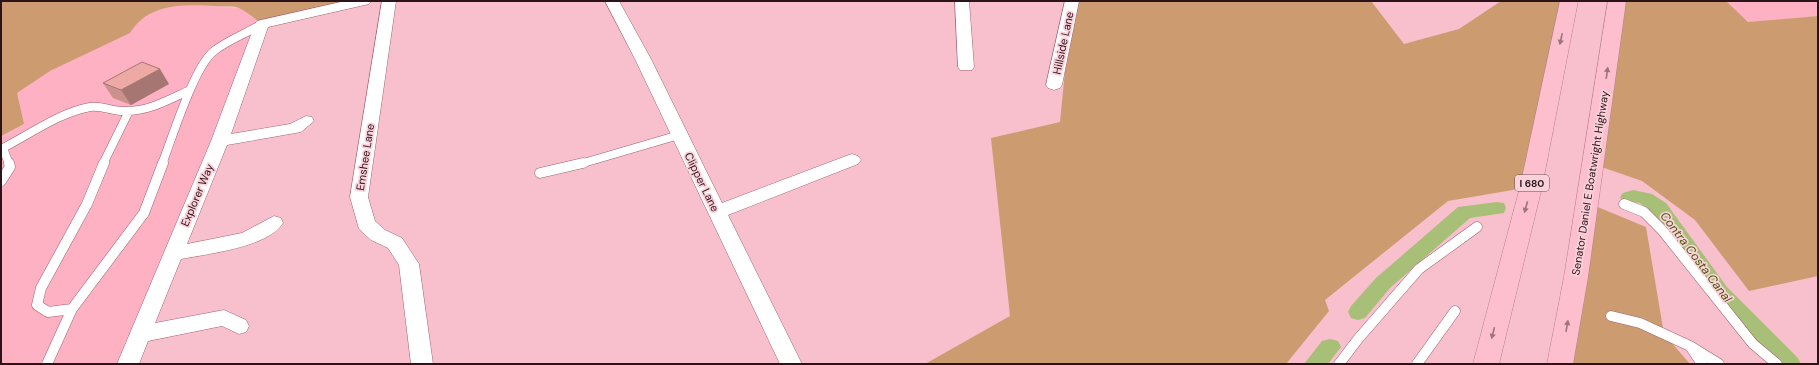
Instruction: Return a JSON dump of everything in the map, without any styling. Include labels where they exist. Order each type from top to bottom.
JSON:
[{"type":"highway","name":"I 680","points":[[1486,364],[1531,187],[1569,1]]},
{"type":"highway","name":"Senator Daniel E Boatwright Highway","points":[[1560,364],[1577,270],[1617,1]]},
{"type":"street","points":[[262,24],[364,1]]},
{"type":"street","name":"Emshee Lane","points":[[389,1],[359,197],[366,224],[378,235],[395,243],[409,264],[422,364]]},
{"type":"street","name":"Clipper Lane","points":[[612,1],[643,59],[790,364]]},
{"type":"street","points":[[962,1],[966,67]]},
{"type":"street","name":"Hillside Lane","points":[[1054,85],[1072,1]]},
{"type":"street","name":"Explorer Way","points":[[128,364],[220,140],[262,24]]},
{"type":"street","points":[[220,140],[294,128],[306,122]]},
{"type":"street","points":[[716,212],[852,160]]},
{"type":"street","points":[[172,254],[247,239],[274,223]]},
{"type":"street","points":[[140,334],[224,318],[239,326]]},
{"type":"lane","points":[[47,364],[72,309],[144,213],[190,90],[202,66],[213,51],[262,24]]},
{"type":"lane","points":[[1,181],[10,167],[2,149],[70,114],[90,107],[108,107],[129,112],[139,111],[190,90]]},
{"type":"lane","points":[[72,309],[48,312],[37,305],[42,288],[87,204],[111,145],[129,112]]},
{"type":"lane","points":[[540,173],[577,165],[679,135]]},
{"type":"lane","points":[[1624,204],[1644,212],[1662,230],[1753,344],[1776,364]]},
{"type":"lane","points":[[1339,364],[1358,339],[1419,269],[1477,227]]},
{"type":"lane","points":[[1418,364],[1455,311]]},
{"type":"lane","points":[[1611,316],[1640,323],[1690,346],[1719,364]]},
{"type":"lane","points":[[1690,346],[1702,364]]},
{"type":"shaded area","points":[[1,1],[364,1],[262,24],[239,8],[234,7],[191,5],[157,11],[138,23],[130,33],[50,71],[17,93],[24,124],[1,136]]},
{"type":"shaded area","points":[[1072,1],[1371,1],[1404,44],[1459,29],[1501,1],[1569,1],[1531,187],[1448,201],[1325,300],[1329,311],[1286,364],[925,364],[1010,316],[991,138],[1060,122]]},
{"type":"shaded area","points":[[1617,1],[1726,1],[1748,22],[1818,16],[1818,276],[1749,291],[1695,220],[1642,181],[1593,164]]},
{"type":"shaded area","points":[[1726,1],[1818,1],[1818,16],[1748,22]]},
{"type":"shaded area","points":[[192,5],[239,8],[262,24],[128,364],[1,364],[1,136],[24,124],[17,93],[50,71],[130,33],[136,22],[156,11],[173,6]]},
{"type":"shaded area","points":[[1588,203],[1646,227],[1664,334],[1690,364],[1560,364]]},
{"type":"building","points":[[142,62],[160,69],[121,90],[103,83]]},
{"type":"waterway","name":"Contra Costa Canal","points":[[1629,197],[1646,198],[1659,208],[1720,292],[1790,364]]},
{"type":"waterway","name":"Contra Costa Canal","points":[[1358,312],[1383,283],[1465,212],[1497,208]]},
{"type":"waterway","name":"Contra Costa Canal","points":[[1315,364],[1330,347]]}]
